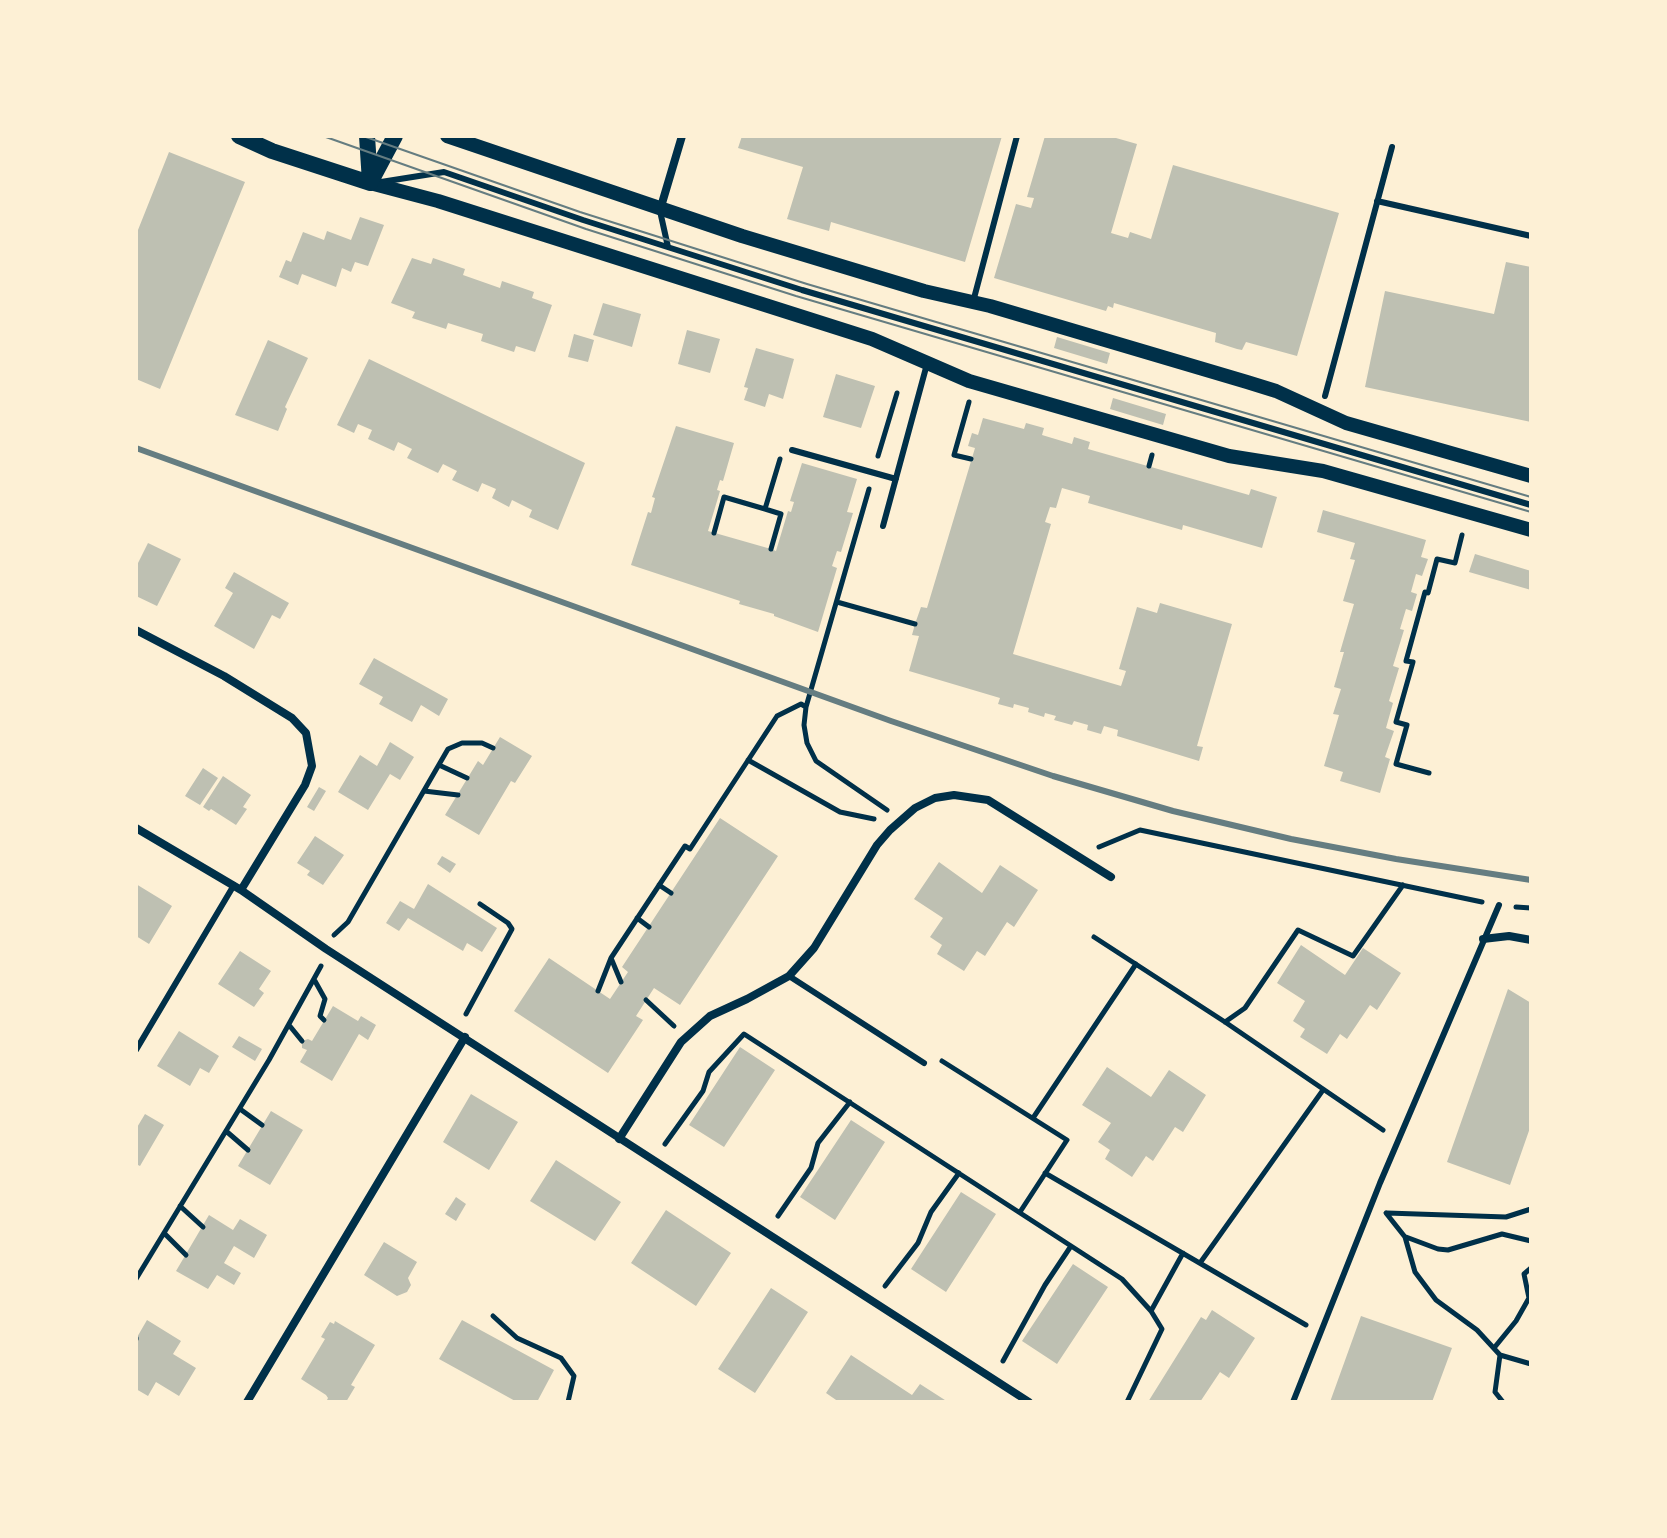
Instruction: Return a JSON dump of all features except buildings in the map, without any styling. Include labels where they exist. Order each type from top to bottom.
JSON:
[{"type":"main road","points":[[239,136],[272,151],[370,183]]},
{"type":"main road","points":[[367,136],[370,183]]},
{"type":"main road","points":[[370,183],[395,136]]},
{"type":"street","points":[[447,136],[660,210],[909,287],[973,302],[1247,382],[1276,391],[1346,423],[1531,476]]},
{"type":"street","points":[[660,210],[682,136]]},
{"type":"street","points":[[370,183],[438,201],[872,339],[969,381],[1229,456],[1323,471],[1531,530]]},
{"type":"street","points":[[136,630],[238,684],[292,718],[306,733],[312,766],[305,785],[237,887]]},
{"type":"street","points":[[619,1139],[681,1042],[710,1016],[789,976],[814,948],[877,845],[915,808],[935,798],[954,795],[988,800],[1111,877]]},
{"type":"street","points":[[136,828],[237,887],[326,949],[1029,1402]]},
{"type":"street","points":[[1483,939],[1509,936],[1531,940]]},
{"type":"street","points":[[247,1402],[465,1037]]},
{"type":"lane","points":[[973,302],[1017,136]]},
{"type":"lane","points":[[1325,396],[1392,147]]},
{"type":"lane","points":[[370,183],[444,172],[668,247],[972,341],[1531,505]]},
{"type":"lane","points":[[1377,201],[1531,236]]},
{"type":"lane","points":[[660,210],[668,247]]},
{"type":"lane","points":[[883,526],[927,364]]},
{"type":"lane","points":[[792,450],[896,479]]},
{"type":"lane","points":[[136,1050],[237,887]]},
{"type":"lane","points":[[1293,1402],[1397,1140],[1499,905]]},
{"type":"lane","points":[[789,976],[924,1063]]},
{"type":"path","points":[[900,385],[806,707],[804,725],[807,743],[816,761],[902,819]]},
{"type":"path","points":[[970,397],[954,455],[971,459]]},
{"type":"path","points":[[765,509],[783,451]]},
{"type":"path","points":[[714,533],[721,497],[765,509],[784,515],[771,549]]},
{"type":"path","points":[[1429,773],[1396,764],[1407,725],[1396,722],[1413,662],[1406,661],[1425,592],[1428,593],[1437,559],[1455,563],[1462,535]]},
{"type":"path","points":[[837,602],[915,624]]},
{"type":"path","points":[[690,849],[777,716],[801,704],[806,707]]},
{"type":"path","points":[[136,1279],[289,1025],[324,962],[326,949],[338,930],[348,922],[448,749],[462,743],[482,743],[493,748]]},
{"type":"path","points":[[748,760],[840,812],[875,819]]},
{"type":"path","points":[[439,765],[467,778]]},
{"type":"path","points":[[424,791],[458,795]]},
{"type":"path","points":[[1076,855],[1140,830],[1499,905],[1531,908]]},
{"type":"path","points":[[598,991],[611,958],[685,846],[696,854]]},
{"type":"path","points":[[659,885],[671,893]]},
{"type":"path","points":[[1225,1022],[1245,1008],[1298,930],[1353,956],[1403,885]]},
{"type":"path","points":[[466,1014],[512,929],[480,904]]},
{"type":"path","points":[[637,918],[649,927]]},
{"type":"path","points":[[1094,937],[1397,1140]]},
{"type":"path","points":[[611,958],[621,982]]},
{"type":"path","points":[[1033,1118],[1136,964]]},
{"type":"path","points":[[314,980],[325,999],[320,1016],[324,1020]]},
{"type":"path","points":[[646,1000],[674,1026]]},
{"type":"path","points":[[289,1025],[302,1041]]},
{"type":"path","points":[[665,1144],[703,1091],[709,1072],[744,1034],[1122,1279],[1151,1311],[1162,1329],[1127,1402]]},
{"type":"path","points":[[924,1063],[935,1056],[1067,1140],[1020,1212]]},
{"type":"path","points":[[1200,1263],[1323,1090]]},
{"type":"path","points":[[778,1216],[811,1168],[818,1143],[850,1102]]},
{"type":"path","points":[[240,1109],[262,1125]]},
{"type":"path","points":[[226,1131],[248,1150]]},
{"type":"path","points":[[885,1286],[918,1243],[931,1212],[959,1173]]},
{"type":"path","points":[[1045,1173],[1321,1333]]},
{"type":"path","points":[[1371,1205],[1386,1213],[1405,1237],[1415,1272],[1436,1300],[1477,1330],[1500,1355],[1531,1364]]},
{"type":"path","points":[[180,1206],[203,1227]]},
{"type":"path","points":[[1386,1213],[1506,1217],[1531,1209]]},
{"type":"path","points":[[164,1233],[186,1255]]},
{"type":"path","points":[[1405,1237],[1448,1250],[1502,1234],[1531,1241]]},
{"type":"path","points":[[1003,1361],[1045,1285],[1071,1246]]},
{"type":"path","points":[[1151,1311],[1183,1253]]},
{"type":"path","points":[[1494,1348],[1530,1298],[1524,1274],[1531,1268]]},
{"type":"path","points":[[493,1316],[517,1338],[561,1358],[574,1376],[568,1402]]},
{"type":"path","points":[[1500,1355],[1495,1392],[1503,1402]]},
{"type":"tram line","points":[[323,136],[586,229],[796,296],[1531,512]]},
{"type":"tram line","points":[[363,136],[580,212],[807,284],[1531,497]]},
{"type":"railway","points":[[136,448],[891,721],[1053,776],[1173,811],[1291,839],[1531,880]]}]
